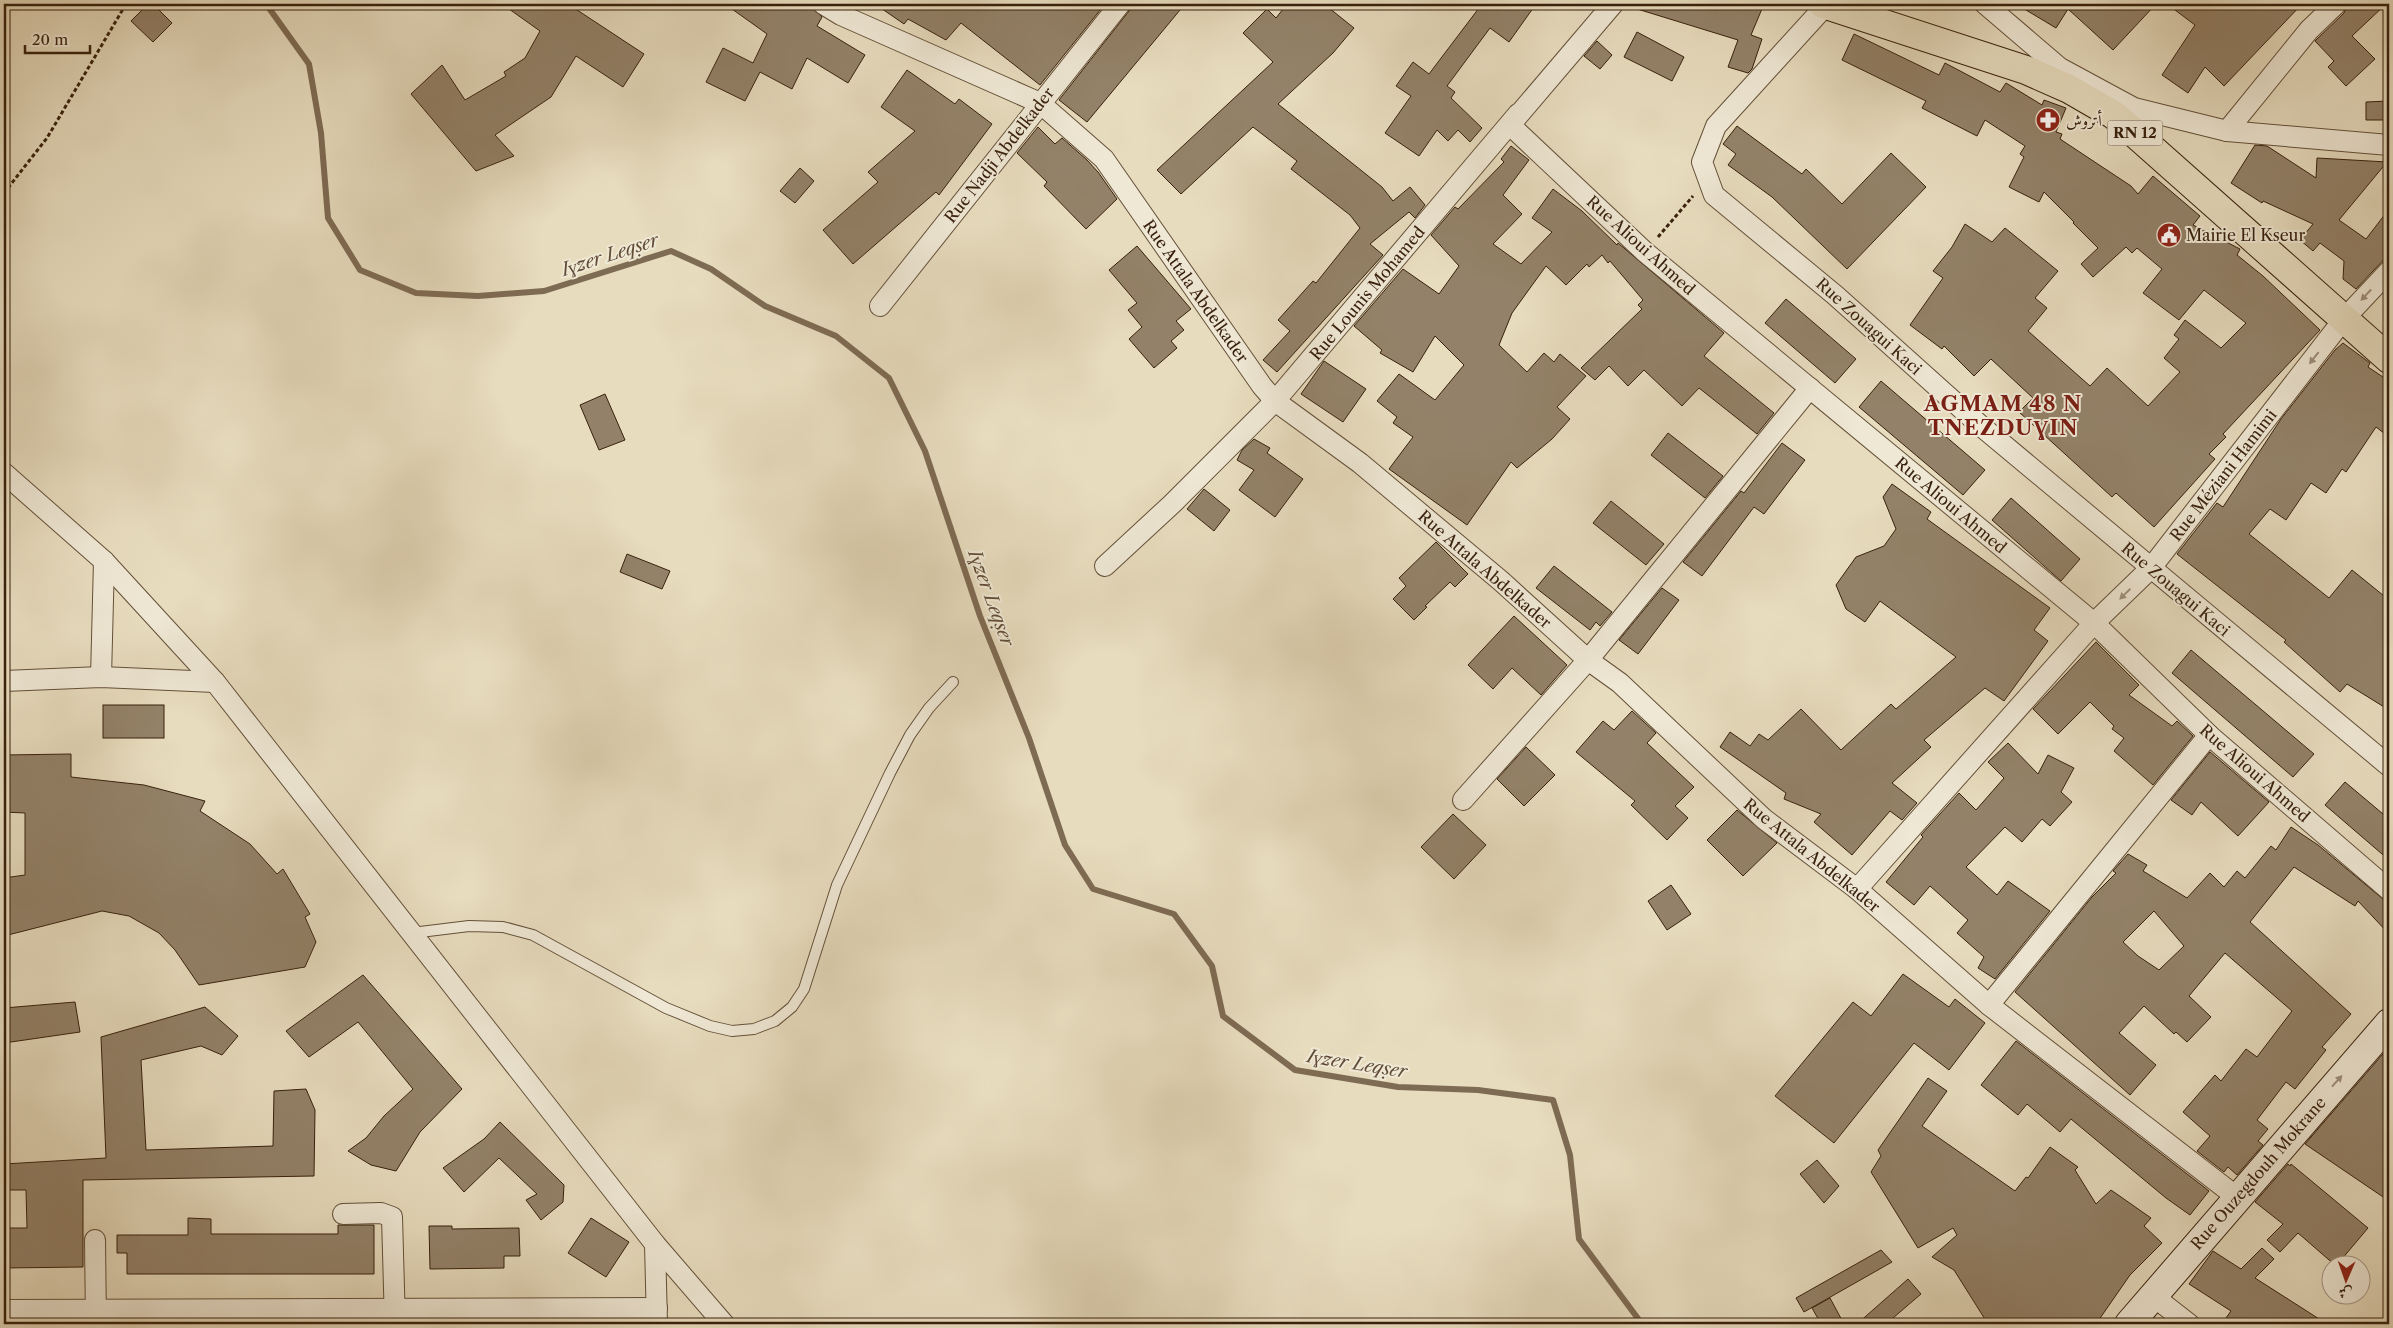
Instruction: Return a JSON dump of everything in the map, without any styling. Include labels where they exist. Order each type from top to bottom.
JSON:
[{"type":"main road","name":"RN 12","points":[[1825,4],[2026,70],[2069,89],[2106,111],[2158,153],[2343,320],[2389,359]]},
{"type":"main road","name":"Rue Ouzegdouh Mokrane","points":[[2129,1324],[2389,1023]]},
{"type":"street","name":"Rue Attala Abdelkader","points":[[823,4],[841,16],[1040,103],[1104,159],[1262,386],[1275,401],[1360,463],[1502,581],[1588,660],[1620,683],[1764,819],[1857,889],[1988,1005],[2238,1198]]},
{"type":"street","name":"Rue Nadji Abdelkader","points":[[880,306],[1120,4]]},
{"type":"street","name":"Rue Alioui Ahmed","points":[[1612,4],[1510,125],[1645,252],[2094,623],[2209,735],[2389,890]]},
{"type":"street","name":"Rue Lounis Mohamed","points":[[1105,566],[1172,504],[1275,401],[1612,4]]},
{"type":"street","name":"Rue Zouagui Kaci","points":[[1825,4],[1716,126],[1702,162],[1714,195],[1835,295],[1981,426],[2389,766]]},
{"type":"street","points":[[1985,4],[2060,68],[2134,108],[2226,131],[2389,144]]},
{"type":"street","points":[[2226,131],[2309,30],[2336,4]]},
{"type":"street","name":"Rue Méziani Hamimi","points":[[1857,889],[2094,623],[2151,568],[2343,320],[2389,271]]},
{"type":"street","points":[[1463,800],[1588,660],[1810,388]]},
{"type":"street","points":[[7,483],[104,561],[215,682],[656,1244],[724,1324]]},
{"type":"street","points":[[101,677],[104,561]]},
{"type":"street","points":[[4,681],[101,677],[215,682]]},
{"type":"street","points":[[1988,1005],[2209,735]]},
{"type":"street","points":[[343,1214],[381,1213],[392,1217],[395,1316]]},
{"type":"street","points":[[95,1240],[95,1317]]},
{"type":"street","points":[[4,1310],[95,1317],[657,1316],[656,1244]]},
{"type":"street","points":[[2153,1296],[2189,1324]]},
{"type":"lane","points":[[412,934],[469,926],[503,927],[533,935],[666,1008],[710,1026],[732,1031],[754,1029],[775,1021],[792,1007],[804,989],[836,885],[910,735],[929,708],[953,682]]},
{"type":"path","points":[[4,193],[47,138],[126,4]]},
{"type":"path","points":[[1645,252],[1708,179]]},
{"type":"building","points":[[148,4],[153,4],[172,23],[153,42],[131,21]]},
{"type":"building","points":[[502,4],[568,4],[644,54],[623,87],[576,56],[551,97],[495,135],[514,156],[476,171],[411,94],[442,65],[465,100],[506,76],[504,72],[525,58],[540,31]]},
{"type":"building","points":[[725,4],[809,4],[822,17],[817,26],[865,55],[848,83],[807,58],[792,89],[760,72],[745,101],[706,82],[723,48],[753,63],[767,34]]},
{"type":"building","points":[[875,4],[1105,4],[1040,85],[961,23],[946,40],[908,19],[904,24]]},
{"type":"building","points":[[1132,4],[1185,4],[1087,122],[1059,100],[1129,11]]},
{"type":"building","points":[[1287,4],[1324,4],[1354,28],[1333,53],[1278,104],[1382,187],[1393,201],[1410,187],[1425,205],[1415,218],[1409,212],[1370,244],[1383,255],[1277,372],[1263,360],[1290,331],[1278,320],[1313,281],[1316,283],[1360,228],[1350,215],[1291,169],[1297,161],[1253,127],[1181,194],[1157,170],[1273,62],[1243,33],[1267,9],[1276,18]]},
{"type":"building","points":[[1482,4],[1536,4],[1509,42],[1490,28],[1447,86],[1455,92],[1451,98],[1482,128],[1470,142],[1458,130],[1448,141],[1437,130],[1419,156],[1385,133],[1411,96],[1396,86],[1413,62],[1429,74]]},
{"type":"building","points":[[1635,4],[1695,4],[1716,10],[1719,4],[1764,4],[1751,35],[1762,39],[1752,69],[1748,73],[1728,67],[1738,40],[1634,8]]},
{"type":"building","points":[[2016,4],[2156,4],[2113,50],[2068,9],[2056,28]]},
{"type":"building","points":[[2167,4],[2302,4],[2224,86],[2205,67],[2188,93],[2162,75],[2195,25]]},
{"type":"building","points":[[2348,4],[2386,4],[2352,36],[2375,59],[2346,86],[2328,67],[2334,61],[2315,41],[2344,13]]},
{"type":"building","points":[[1637,32],[1684,57],[1672,81],[1624,57]]},
{"type":"building","points":[[1854,34],[1939,75],[1945,63],[2000,92],[2006,83],[2042,105],[2044,100],[2066,108],[2056,132],[2062,134],[2060,139],[2131,186],[2138,194],[2153,176],[2200,216],[2193,225],[2240,249],[2237,255],[2263,276],[2320,330],[2223,434],[2226,437],[2209,454],[2215,459],[2154,527],[2116,493],[2112,497],[2019,412],[2033,398],[1991,359],[1974,376],[1944,346],[1942,349],[1910,325],[1943,278],[1933,271],[1952,247],[1965,224],[1992,242],[2005,228],[2058,271],[2035,298],[2047,308],[2028,331],[2090,386],[2107,368],[2148,406],[2180,372],[2164,358],[2179,339],[2174,335],[2185,320],[2221,348],[2246,323],[2204,290],[2179,320],[2143,293],[2162,269],[2137,248],[2132,253],[2126,247],[2093,277],[2081,264],[2098,248],[2074,222],[2044,192],[2039,202],[2009,187],[2024,157],[2020,154],[2025,146],[1985,120],[1977,136],[1922,108],[1926,101],[1842,60]]},
{"type":"building","points":[[1597,41],[1612,55],[1600,69],[1584,56]]},
{"type":"building","points":[[907,70],[955,104],[959,99],[992,124],[939,195],[936,192],[853,264],[823,230],[878,182],[868,172],[915,131],[881,107]]},
{"type":"building","points":[[2389,101],[2389,120],[2366,120],[2366,102]]},
{"type":"building","points":[[1737,126],[1802,174],[1806,169],[1842,204],[1891,153],[1926,187],[1847,269],[1772,197],[1728,165],[1736,154],[1723,144]]},
{"type":"building","points":[[1038,127],[1055,144],[1062,138],[1087,160],[1117,199],[1086,229],[1044,186],[1047,182],[1017,153]]},
{"type":"building","points":[[2255,145],[2267,146],[2316,178],[2317,158],[2387,162],[2339,220],[2366,239],[2389,209],[2389,254],[2356,289],[2343,279],[2344,261],[2320,243],[2313,251],[2300,240],[2313,224],[2263,201],[2262,203],[2231,183]]},
{"type":"building","points":[[1511,146],[1529,160],[1503,195],[1522,214],[1493,244],[1521,264],[1552,232],[1532,218],[1553,189],[1582,211],[1617,245],[1618,243],[1724,333],[1704,356],[1774,413],[1757,434],[1699,388],[1682,406],[1644,370],[1628,386],[1609,366],[1595,380],[1581,368],[1642,309],[1638,305],[1643,300],[1610,261],[1608,263],[1602,255],[1589,267],[1587,264],[1566,285],[1546,266],[1512,313],[1499,345],[1527,372],[1544,353],[1554,362],[1560,354],[1586,376],[1557,407],[1570,419],[1552,439],[1517,468],[1511,462],[1467,525],[1389,469],[1413,437],[1393,423],[1397,417],[1377,401],[1399,374],[1435,400],[1464,365],[1435,336],[1413,372],[1380,353],[1382,350],[1354,326],[1403,269],[1439,294],[1459,266],[1431,235],[1455,207],[1458,209],[1504,162],[1501,159]]},
{"type":"building","points":[[800,168],[814,181],[795,203],[780,191]]},
{"type":"building","points":[[1137,246],[1191,309],[1176,321],[1184,330],[1171,341],[1177,348],[1154,368],[1129,339],[1142,327],[1128,310],[1137,303],[1109,270]]},
{"type":"building","points":[[1786,299],[1856,359],[1835,383],[1765,323]]},
{"type":"building","points":[[2343,343],[2370,363],[2368,367],[2389,381],[2389,437],[2376,427],[2346,472],[2342,469],[2326,493],[2311,483],[2286,520],[2270,509],[2249,534],[2329,598],[2352,570],[2389,600],[2389,710],[2347,684],[2340,692],[2284,642],[2286,640],[2177,554],[2217,503],[2223,507],[2281,419],[2335,350]]},
{"type":"building","points":[[1324,361],[1366,389],[1343,422],[1301,394]]},
{"type":"building","points":[[1881,381],[1985,470],[1963,495],[1859,407]]},
{"type":"building","points":[[605,394],[625,440],[599,450],[580,405]]},
{"type":"building","points":[[1668,433],[1723,476],[1705,498],[1651,455]]},
{"type":"building","points":[[1254,439],[1270,448],[1267,453],[1303,479],[1275,517],[1239,490],[1254,470],[1237,460],[1242,450]]},
{"type":"building","points":[[1782,443],[1805,460],[1764,514],[1754,507],[1702,576],[1683,562],[1741,491],[1744,493]]},
{"type":"building","points":[[1892,484],[1931,512],[1927,519],[2050,608],[2034,630],[2048,641],[2004,701],[1985,688],[1924,740],[1931,747],[1892,783],[1917,803],[1902,820],[1890,811],[1852,855],[1814,822],[1821,814],[1784,799],[1786,793],[1720,747],[1730,732],[1750,746],[1759,734],[1768,740],[1801,709],[1841,750],[1891,704],[1896,709],[1956,657],[1880,601],[1865,622],[1846,609],[1836,585],[1856,557],[1884,546],[1896,529],[1883,497]]},
{"type":"building","points":[[1204,489],[1230,510],[1214,531],[1187,509]]},
{"type":"building","points":[[2011,498],[2080,559],[2061,581],[1992,520]]},
{"type":"building","points":[[1611,501],[1664,544],[1646,565],[1593,523]]},
{"type":"building","points":[[1436,542],[1468,574],[1455,587],[1450,582],[1425,606],[1427,607],[1414,620],[1393,599],[1406,586],[1399,578]]},
{"type":"building","points":[[627,554],[670,571],[662,589],[620,572]]},
{"type":"building","points":[[1554,566],[1612,612],[1600,626],[1596,622],[1590,630],[1536,588]]},
{"type":"building","points":[[1662,588],[1679,600],[1638,654],[1619,640]]},
{"type":"building","points":[[1514,616],[1567,665],[1541,695],[1512,668],[1493,689],[1468,665]]},
{"type":"building","points":[[2096,642],[2139,685],[2129,695],[2172,726],[2177,721],[2193,736],[2153,785],[2114,751],[2124,738],[2112,729],[2114,726],[2090,702],[2058,734],[2033,709]]},
{"type":"building","points":[[2191,650],[2314,754],[2293,777],[2172,673]]},
{"type":"building","points":[[103,705],[164,705],[164,738],[103,738]]},
{"type":"building","points":[[1632,711],[1656,733],[1647,743],[1694,787],[1675,806],[1688,818],[1667,840],[1631,805],[1635,801],[1576,752],[1603,721],[1614,730]]},
{"type":"building","points":[[2008,743],[2038,774],[2048,755],[2074,768],[2061,792],[2072,802],[2050,826],[2042,819],[2022,842],[2005,827],[1966,867],[1997,895],[2008,881],[2050,911],[1995,979],[1978,968],[1984,957],[1957,933],[1968,920],[1930,886],[1914,905],[1886,882],[1923,837],[1921,835],[1959,793],[1976,810],[2004,778],[1988,762]]},
{"type":"building","points":[[1526,747],[1555,775],[1524,806],[1497,779]]},
{"type":"building","points":[[2210,752],[2269,802],[2238,836],[2201,802],[2192,815],[2171,800]]},
{"type":"building","points":[[71,754],[71,777],[144,785],[205,801],[200,811],[250,844],[277,874],[283,869],[310,914],[305,917],[316,942],[305,967],[199,985],[175,950],[159,933],[129,916],[102,911],[4,936],[4,878],[25,875],[25,813],[4,812],[4,755]]},
{"type":"building","points":[[2345,782],[2389,819],[2389,860],[2325,805]]},
{"type":"building","points":[[1737,810],[1777,843],[1743,876],[1707,840]]},
{"type":"building","points":[[1453,814],[1486,845],[1454,879],[1421,847]]},
{"type":"building","points":[[2291,827],[2318,845],[2389,904],[2389,934],[2358,901],[2355,906],[2294,867],[2250,922],[2351,1014],[2322,1047],[2326,1050],[2295,1089],[2286,1082],[2257,1120],[2268,1129],[2258,1141],[2263,1145],[2237,1175],[2228,1167],[2224,1172],[2197,1151],[2210,1136],[2183,1112],[2215,1075],[2221,1081],[2246,1049],[2257,1057],[2292,1011],[2225,953],[2189,996],[2211,1017],[2187,1042],[2176,1032],[2174,1034],[2144,1006],[2119,1033],[2156,1065],[2130,1095],[2015,992],[2092,897],[2116,873],[2113,871],[2128,854],[2147,865],[2143,871],[2187,898],[2210,873],[2224,887],[2237,871],[2245,878],[2271,846],[2276,850]],"holes":[[[2154,911],[2184,946],[2159,970],[2138,956],[2123,942]]]},
{"type":"building","points":[[1671,885],[1691,914],[1667,930],[1648,901]]},
{"type":"building","points":[[1903,974],[1949,1007],[1955,999],[1985,1023],[1949,1070],[1914,1043],[1834,1143],[1775,1096],[1853,1002],[1871,1016]]},
{"type":"building","points":[[363,975],[462,1089],[420,1132],[396,1171],[371,1165],[348,1151],[366,1138],[384,1116],[413,1089],[358,1022],[309,1057],[286,1031]]},
{"type":"building","points":[[75,1002],[80,1032],[4,1043],[4,1008]]},
{"type":"building","points":[[205,1007],[238,1036],[222,1055],[201,1046],[141,1060],[146,1150],[273,1146],[274,1091],[306,1089],[315,1110],[314,1176],[83,1180],[83,1267],[4,1268],[4,1228],[27,1228],[26,1190],[4,1190],[4,1164],[106,1158],[101,1037]]},
{"type":"building","points":[[2016,1041],[2209,1191],[2190,1215],[2166,1198],[2071,1119],[2060,1132],[2027,1104],[2018,1115],[1981,1085]]},
{"type":"building","points":[[2389,1047],[2389,1201],[2305,1144]]},
{"type":"building","points":[[1928,1078],[1947,1091],[1922,1126],[2015,1191],[2026,1177],[2028,1178],[2050,1147],[2078,1167],[2075,1170],[2096,1204],[2111,1190],[2151,1218],[2144,1226],[2162,1243],[2130,1275],[2096,1324],[1988,1324],[1954,1270],[1932,1257],[1957,1235],[1953,1228],[1918,1248],[1871,1172],[1881,1156],[1878,1150]]},
{"type":"building","points":[[500,1122],[564,1185],[563,1202],[541,1220],[526,1200],[537,1194],[499,1158],[464,1192],[443,1168],[484,1139]]},
{"type":"building","points":[[1817,1160],[1839,1186],[1824,1203],[1800,1174]]},
{"type":"building","points":[[2288,1164],[2290,1166],[2291,1164],[2368,1228],[2344,1256],[2324,1256],[2298,1233],[2280,1252],[2267,1240],[2283,1224],[2255,1202]]},
{"type":"building","points":[[188,1218],[211,1219],[211,1234],[338,1234],[338,1225],[374,1225],[374,1274],[127,1274],[127,1253],[117,1253],[117,1235],[188,1235]]},
{"type":"building","points":[[591,1218],[629,1242],[606,1277],[568,1253]]},
{"type":"building","points":[[429,1226],[452,1226],[452,1229],[519,1228],[520,1256],[504,1256],[504,1268],[430,1269]]},
{"type":"building","points":[[2262,1248],[2274,1259],[2255,1278],[2327,1324],[2236,1324],[2226,1318],[2231,1311],[2189,1284],[2213,1251],[2241,1269]]},
{"type":"building","points":[[1881,1250],[1892,1262],[1804,1312],[1796,1298]]},
{"type":"building","points":[[1908,1279],[1921,1294],[1886,1324],[1857,1324]]},
{"type":"building","points":[[1830,1298],[1844,1324],[1821,1324],[1812,1308]]},
{"type":"waterway","name":"Iɣzer Leqṣer","points":[[266,4],[309,64],[321,133],[328,218],[360,270],[416,293],[478,296],[544,291],[671,251],[711,269],[765,306],[836,336],[889,378],[925,451],[980,616],[1029,738],[1065,845],[1093,889],[1174,914],[1212,966],[1223,1016],[1295,1070],[1398,1087],[1478,1090],[1553,1100],[1570,1155],[1579,1239],[1642,1324]]},
{"type":"place","name":"أتروش","points":[[2048,120]]},
{"type":"place","name":"Mairie El Kseur","points":[[2169,235]]},
{"type":"district","name":"AGMAM 48 N TNEZDUƔIN","points":[[2003,416]]}]
